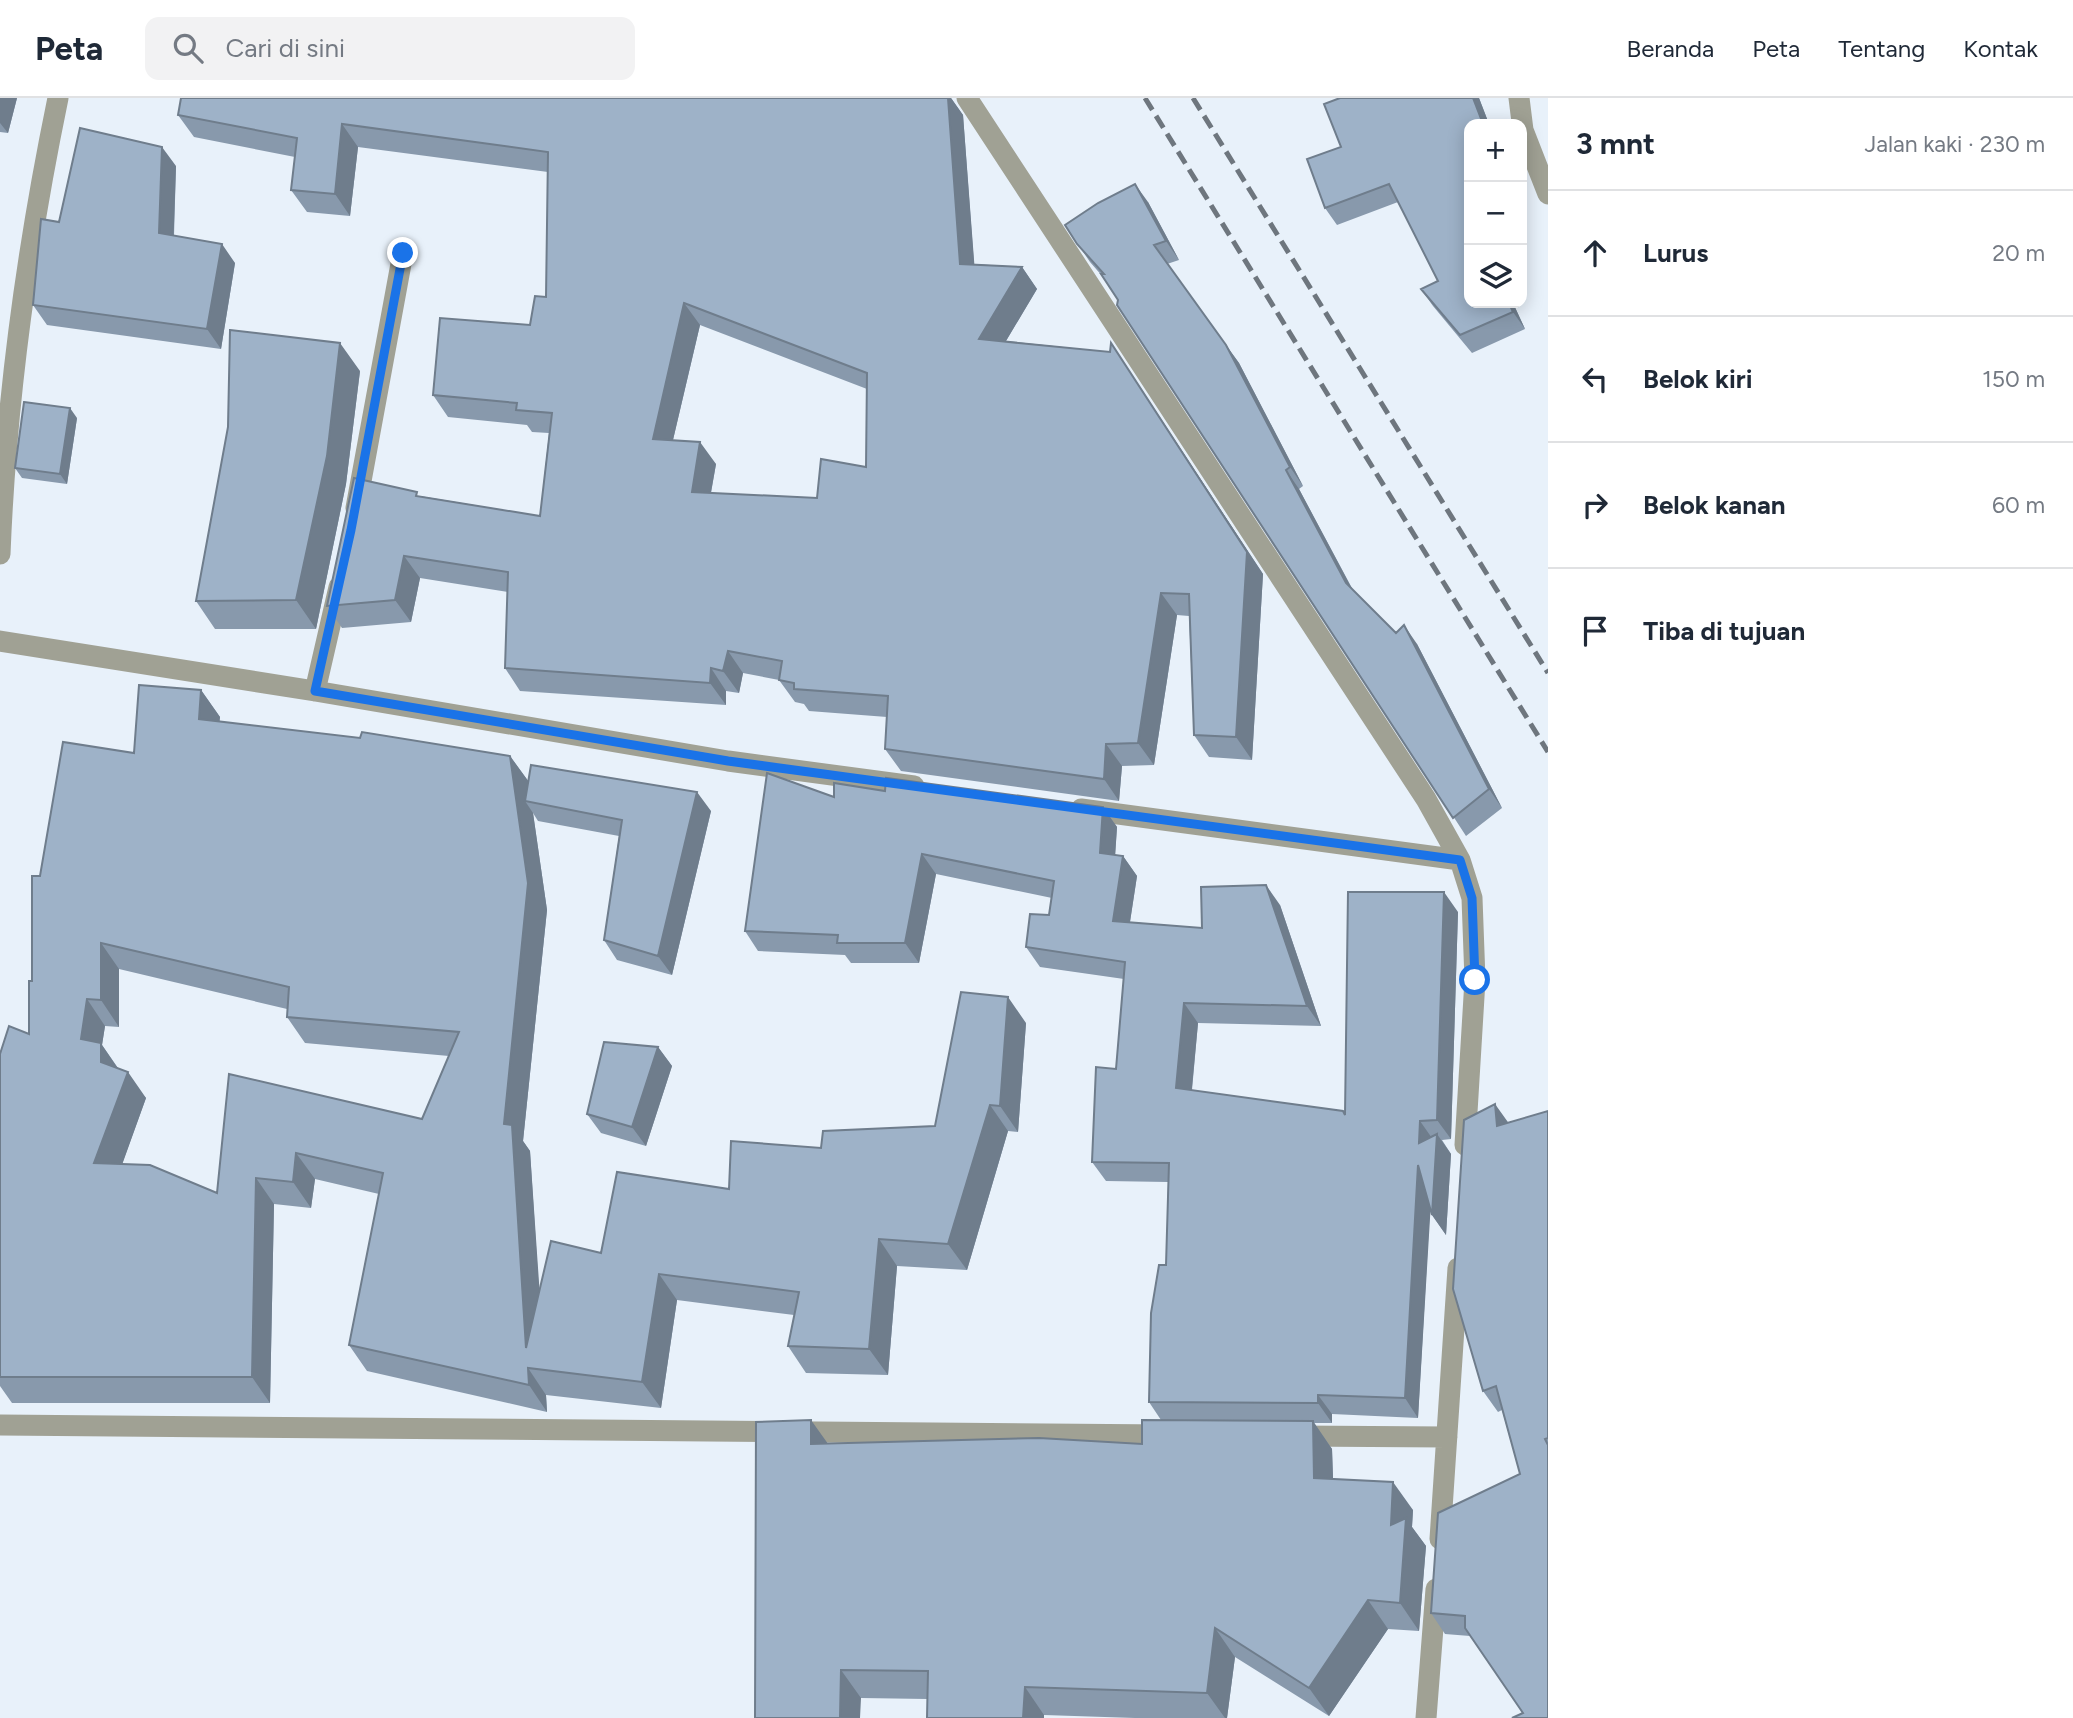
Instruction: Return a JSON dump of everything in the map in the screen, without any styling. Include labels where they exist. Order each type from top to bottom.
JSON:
[{"type":"street","points":[[0,554],[13,382],[37,195],[58,98]]},
{"type":"street","points":[[967,98],[1426,799],[1460,860],[1472,898],[1475,980],[1464,1160]]},
{"type":"street","points":[[1519,98],[1523,130],[1548,194]]},
{"type":"street","points":[[351,530],[403,253]]},
{"type":"street","points":[[315,691],[344,567]]},
{"type":"street","points":[[0,641],[728,761],[935,789]]},
{"type":"street","points":[[1060,806],[1460,860]]},
{"type":"street","points":[[1426,1718],[1459,1243]]},
{"type":"street","points":[[0,1425],[1183,1435]]},
{"type":"street","points":[[1280,1436],[1447,1437]]},
{"type":"building","points":[[181,98],[948,98],[960,264],[1022,267],[979,339],[1110,352],[1111,343],[1247,552],[1236,737],[1194,735],[1189,594],[1161,593],[1138,743],[1106,744],[1104,779],[885,749],[888,696],[794,689],[794,683],[779,680],[782,661],[728,651],[723,671],[711,668],[710,683],[505,668],[508,572],[404,556],[395,600],[327,606],[354,478],[417,492],[416,496],[540,516],[552,413],[516,410],[517,403],[433,395],[440,318],[530,325],[535,296],[546,297],[548,152],[342,124],[335,194],[291,190],[297,138],[178,115]],"holes":[[[684,303],[867,373],[866,467],[821,459],[817,498],[692,492],[700,442],[653,439]]]},
{"type":"building","points":[[1340,98],[1473,98],[1481,119],[1464,119],[1464,308],[1511,308],[1513,312],[1460,335],[1421,289],[1438,281],[1389,184],[1325,208],[1307,159],[1341,147],[1324,104]]},
{"type":"building","points":[[80,128],[162,147],[159,233],[222,244],[207,329],[33,305],[41,219],[59,222]]},
{"type":"building","points":[[1135,184],[1166,241],[1154,245],[1226,345],[1290,467],[1286,470],[1346,583],[1396,633],[1404,625],[1489,789],[1453,818],[1117,305],[1118,300],[1101,274],[1104,274],[1077,244],[1065,225],[1098,203]]},
{"type":"building","points":[[230,330],[340,343],[327,456],[296,600],[196,601],[228,427]]},
{"type":"building","points":[[24,402],[70,408],[60,474],[15,468]]},
{"type":"building","points":[[139,685],[201,690],[199,719],[360,738],[362,732],[510,756],[528,883],[504,1124],[512,1125],[526,1348],[551,1241],[601,1253],[617,1172],[729,1189],[731,1141],[821,1148],[823,1131],[935,1126],[961,992],[1008,997],[1000,1106],[990,1105],[948,1244],[879,1239],[869,1349],[788,1346],[799,1292],[659,1274],[642,1382],[528,1368],[529,1385],[349,1345],[383,1173],[296,1153],[293,1182],[256,1178],[252,1377],[0,1377],[0,1054],[9,1026],[29,1034],[32,876],[40,876],[63,742],[134,753]],"holes":[[[101,943],[289,987],[287,1017],[459,1032],[422,1119],[229,1074],[217,1193],[150,1165],[94,1163],[128,1072],[101,1062],[101,1043],[81,1039],[87,999],[101,1000]]]},
{"type":"building","points":[[531,765],[697,792],[658,956],[604,940],[622,820],[525,801]]},
{"type":"building","points":[[767,773],[834,797],[834,783],[885,791],[886,778],[1103,807],[1100,853],[1123,856],[1113,921],[1202,928],[1201,887],[1266,885],[1307,1006],[1184,1003],[1176,1088],[1343,1111],[1345,1115],[1348,892],[1444,892],[1437,1120],[1420,1121],[1419,1143],[1437,1134],[1432,1215],[1418,1165],[1405,1398],[1318,1395],[1318,1403],[1149,1402],[1151,1313],[1159,1265],[1166,1265],[1169,1163],[1092,1162],[1096,1067],[1116,1069],[1125,962],[1026,947],[1030,914],[1049,915],[1054,881],[922,854],[905,943],[837,943],[838,935],[745,931]]},
{"type":"building","points":[[604,1042],[658,1047],[632,1127],[587,1114]]},
{"type":"building","points":[[1495,1104],[1497,1126],[1548,1111],[1548,1438],[1545,1439],[1548,1445],[1548,1718],[1512,1718],[1523,1713],[1465,1628],[1465,1616],[1431,1613],[1438,1513],[1520,1474],[1496,1386],[1483,1391],[1453,1289],[1464,1120]]},
{"type":"building","points":[[811,1420],[811,1444],[1039,1438],[1142,1444],[1142,1420],[1313,1421],[1314,1478],[1393,1482],[1391,1525],[1406,1518],[1400,1603],[1368,1600],[1309,1688],[1215,1628],[1207,1693],[1025,1687],[1023,1718],[927,1718],[928,1671],[841,1670],[840,1718],[755,1718],[756,1422]]},
{"type":"railway","points":[[1145,98],[1548,752]]},
{"type":"railway","points":[[1193,98],[1548,673]]},
{"type":"route","points":[[403,253],[351,530],[315,691],[728,761],[1460,860],[1472,898],[1475,980]]}]
